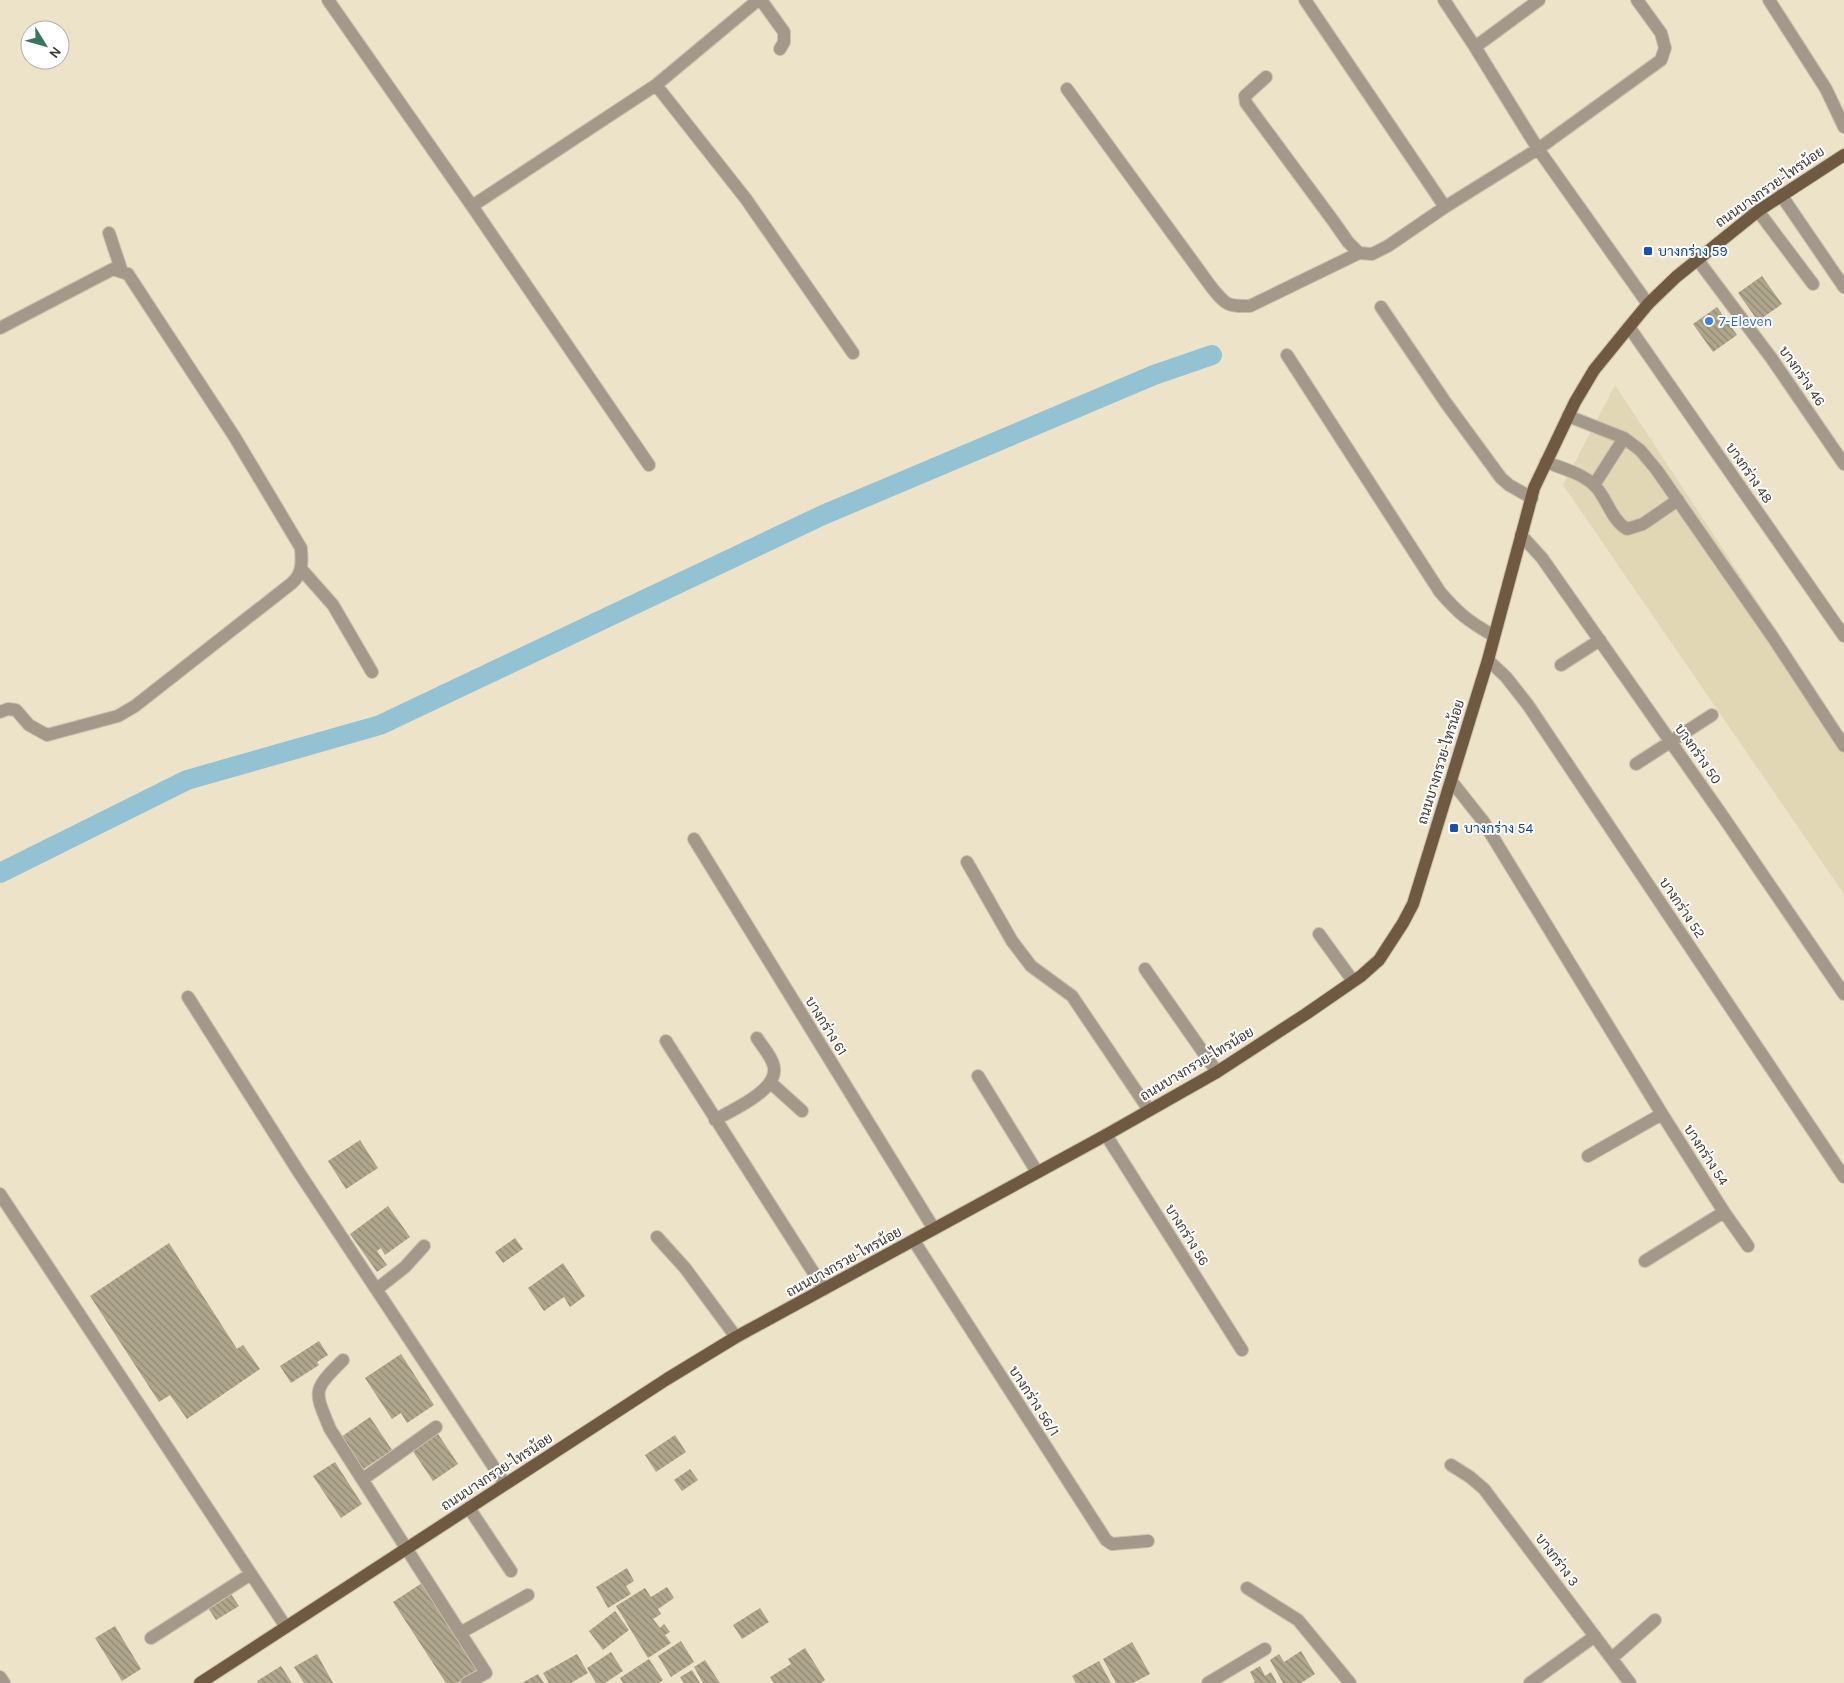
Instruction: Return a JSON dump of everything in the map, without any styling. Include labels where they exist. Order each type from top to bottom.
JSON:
[{"type":"main road","name":"ถนนบางกรวย-ไทรน้อย","points":[[200,1683],[667,1379],[736,1337],[1106,1136],[1217,1072],[1306,1014],[1380,960],[1413,904],[1488,660],[1534,488],[1568,416],[1594,370],[1648,304],[1698,259],[1758,211],[1844,155]]},
{"type":"street","points":[[328,0],[649,465]]},
{"type":"street","points":[[472,206],[656,85],[759,0],[784,32],[784,42],[780,49]]},
{"type":"street","points":[[1305,0],[1445,207]]},
{"type":"street","points":[[1444,0],[1538,150],[1648,304]]},
{"type":"street","points":[[1475,47],[1539,0]]},
{"type":"street","points":[[1068,89],[1212,288],[1226,304],[1231,306],[1250,306],[1359,253],[1372,254],[1388,246],[1445,207],[1538,150],[1661,60],[1665,48],[1660,33],[1637,0]]},
{"type":"street","points":[[1769,0],[1826,89],[1844,128]]},
{"type":"street","points":[[1266,77],[1245,96],[1246,103],[1348,242],[1359,253]]},
{"type":"street","points":[[656,85],[746,199],[853,353]]},
{"type":"street","points":[[1781,195],[1844,288]]},
{"type":"street","points":[[1758,211],[1813,284]]},
{"type":"street","points":[[109,233],[122,272]]},
{"type":"street","name":"บางกร่าง 46","points":[[1698,259],[1772,359],[1844,464]]},
{"type":"street","points":[[0,328],[113,269],[128,274],[234,436],[301,548],[302,570],[298,578],[292,583],[135,706],[118,716],[48,735],[29,726],[16,710],[8,709],[0,712]]},
{"type":"street","points":[[1381,306],[1446,403],[1501,478],[1509,485],[1532,498]]},
{"type":"street","name":"บางกร่าง 48","points":[[1629,327],[1844,636]]},
{"type":"street","points":[[1287,355],[1440,592],[1456,611],[1467,620],[1494,636]]},
{"type":"street","points":[[1568,416],[1624,438],[1640,450],[1656,468],[1844,746]]},
{"type":"street","points":[[1594,485],[1624,438]]},
{"type":"street","points":[[1546,462],[1577,474],[1594,485],[1622,527],[1627,529],[1644,524],[1678,500]]},
{"type":"street","name":"บางกร่าง 50","points":[[1521,535],[1542,558],[1600,640],[1844,994]]},
{"type":"street","points":[[302,570],[333,605],[372,672]]},
{"type":"street","points":[[1561,664],[1600,640]]},
{"type":"street","name":"บางกร่าง 52","points":[[1488,660],[1506,677],[1528,705],[1844,1177]]},
{"type":"street","points":[[1636,764],[1712,715]]},
{"type":"street","name":"บางกร่าง 54","points":[[1452,782],[1483,821],[1662,1114],[1724,1212],[1748,1246]]},
{"type":"street","name":"บางกร่าง 61","points":[[694,839],[934,1229]]},
{"type":"street","points":[[967,862],[1012,940],[1031,966],[1072,996],[1150,1110]]},
{"type":"street","points":[[1319,934],[1353,981]]},
{"type":"street","points":[[1145,969],[1217,1072]]},
{"type":"street","points":[[188,997],[295,1166],[505,1484]]},
{"type":"street","points":[[715,1120],[750,1099],[771,1083],[774,1073],[773,1063],[757,1038]]},
{"type":"street","points":[[666,1041],[824,1289]]},
{"type":"street","points":[[978,1076],[1037,1172]]},
{"type":"street","points":[[771,1083],[802,1111]]},
{"type":"street","points":[[1588,1156],[1662,1114]]},
{"type":"street","name":"บางกร่าง 56","points":[[1106,1136],[1242,1350]]},
{"type":"street","points":[[0,1194],[286,1627]]},
{"type":"street","points":[[1645,1261],[1724,1212]]},
{"type":"street","points":[[657,1237],[685,1268],[736,1337]]},
{"type":"street","name":"บางกร่าง 56/1","points":[[914,1241],[1106,1540],[1112,1544],[1148,1541]]},
{"type":"street","points":[[377,1289],[405,1267],[424,1246]]},
{"type":"street","points":[[343,1360],[325,1378],[319,1388],[318,1399],[330,1429],[489,1678],[468,1683]]},
{"type":"street","points":[[363,1479],[436,1427]]},
{"type":"street","name":"บางกร่าง 3","points":[[1450,1465],[1470,1477],[1484,1489],[1630,1683]]},
{"type":"street","points":[[469,1508],[511,1571]]},
{"type":"street","points":[[151,1638],[251,1574]]},
{"type":"street","points":[[1247,1588],[1298,1620],[1350,1683]]},
{"type":"street","points":[[460,1633],[528,1595]]},
{"type":"street","points":[[1612,1658],[1655,1620]]},
{"type":"street","points":[[1530,1683],[1595,1636]]},
{"type":"street","points":[[1208,1683],[1265,1649]]},
{"type":"street","points":[[0,1677],[4,1683]]},
{"type":"shaded area","points":[[1615,385],[1844,733],[1844,894],[1563,485]]},
{"type":"building","points":[[1762,276],[1782,304],[1758,321],[1738,293]]},
{"type":"building","points":[[1717,307],[1737,335],[1713,352],[1693,324]]},
{"type":"building","points":[[360,1140],[378,1168],[346,1189],[328,1161]]},
{"type":"building","points":[[388,1206],[410,1237],[385,1255],[381,1248],[377,1251],[387,1265],[377,1272],[350,1234]]},
{"type":"building","points":[[515,1238],[523,1249],[503,1263],[495,1252]]},
{"type":"building","points":[[169,1243],[237,1349],[243,1345],[260,1369],[187,1419],[170,1395],[159,1402],[90,1296]]},
{"type":"building","points":[[563,1263],[585,1296],[570,1307],[564,1297],[544,1311],[528,1288]]},
{"type":"building","points":[[319,1341],[328,1355],[317,1362],[319,1365],[291,1383],[280,1366]]},
{"type":"building","points":[[401,1354],[434,1405],[407,1423],[401,1413],[392,1419],[365,1378]]},
{"type":"building","points":[[370,1417],[392,1450],[362,1470],[341,1437]]},
{"type":"building","points":[[436,1431],[458,1464],[433,1481],[410,1447]]},
{"type":"building","points":[[675,1435],[686,1452],[656,1472],[645,1455]]},
{"type":"building","points":[[335,1462],[362,1504],[341,1518],[313,1476]]},
{"type":"building","points":[[690,1469],[698,1480],[682,1491],[674,1480]]},
{"type":"building","points":[[627,1568],[634,1581],[626,1586],[631,1594],[608,1608],[596,1587]]},
{"type":"building","points":[[425,1581],[481,1667],[457,1683],[446,1683],[393,1602]]},
{"type":"building","points":[[667,1587],[674,1598],[658,1609],[661,1614],[653,1619],[660,1628],[664,1624],[670,1632],[665,1635],[671,1643],[648,1658],[616,1606],[645,1588],[651,1597]]},
{"type":"building","points":[[229,1591],[239,1606],[216,1620],[206,1605]]},
{"type":"building","points":[[760,1608],[769,1622],[742,1639],[733,1625]]},
{"type":"building","points":[[615,1611],[629,1630],[603,1650],[589,1631]]},
{"type":"building","points":[[115,1626],[141,1669],[122,1681],[95,1638]]},
{"type":"building","points":[[681,1641],[694,1662],[671,1677],[658,1656]]},
{"type":"building","points":[[1132,1642],[1150,1674],[1133,1683],[1116,1683],[1103,1659]]},
{"type":"building","points":[[805,1648],[825,1680],[821,1683],[774,1683],[770,1677],[791,1664],[788,1659]]},
{"type":"building","points":[[1301,1651],[1315,1674],[1301,1683],[1283,1683],[1270,1660],[1279,1654],[1284,1662]]},
{"type":"building","points":[[611,1652],[623,1671],[605,1683],[596,1683],[587,1668]]},
{"type":"building","points":[[317,1654],[333,1683],[304,1683],[294,1667]]},
{"type":"building","points":[[577,1654],[588,1673],[571,1683],[549,1683],[543,1673]]},
{"type":"building","points":[[649,1659],[663,1680],[659,1683],[623,1683],[620,1678]]},
{"type":"building","points":[[705,1660],[720,1683],[703,1683],[694,1667]]},
{"type":"building","points":[[1099,1661],[1111,1683],[1076,1683],[1072,1676]]},
{"type":"building","points":[[281,1666],[292,1683],[258,1683],[257,1681]]},
{"type":"building","points":[[1260,1666],[1265,1676],[1271,1672],[1277,1683],[1253,1683],[1255,1682],[1250,1672]]},
{"type":"building","points":[[692,1670],[700,1683],[684,1683],[680,1677]]},
{"type":"building","points":[[538,1674],[544,1683],[522,1683]]},
{"type":"waterway","points":[[0,873],[187,780],[380,725],[823,515],[1154,375],[1212,355]]},
{"type":"place","name":"บางกร่าง 59","points":[[1648,251]]},
{"type":"place","name":"7-Eleven","points":[[1709,321]]},
{"type":"place","name":"บางกร่าง 54","points":[[1454,828]]}]
